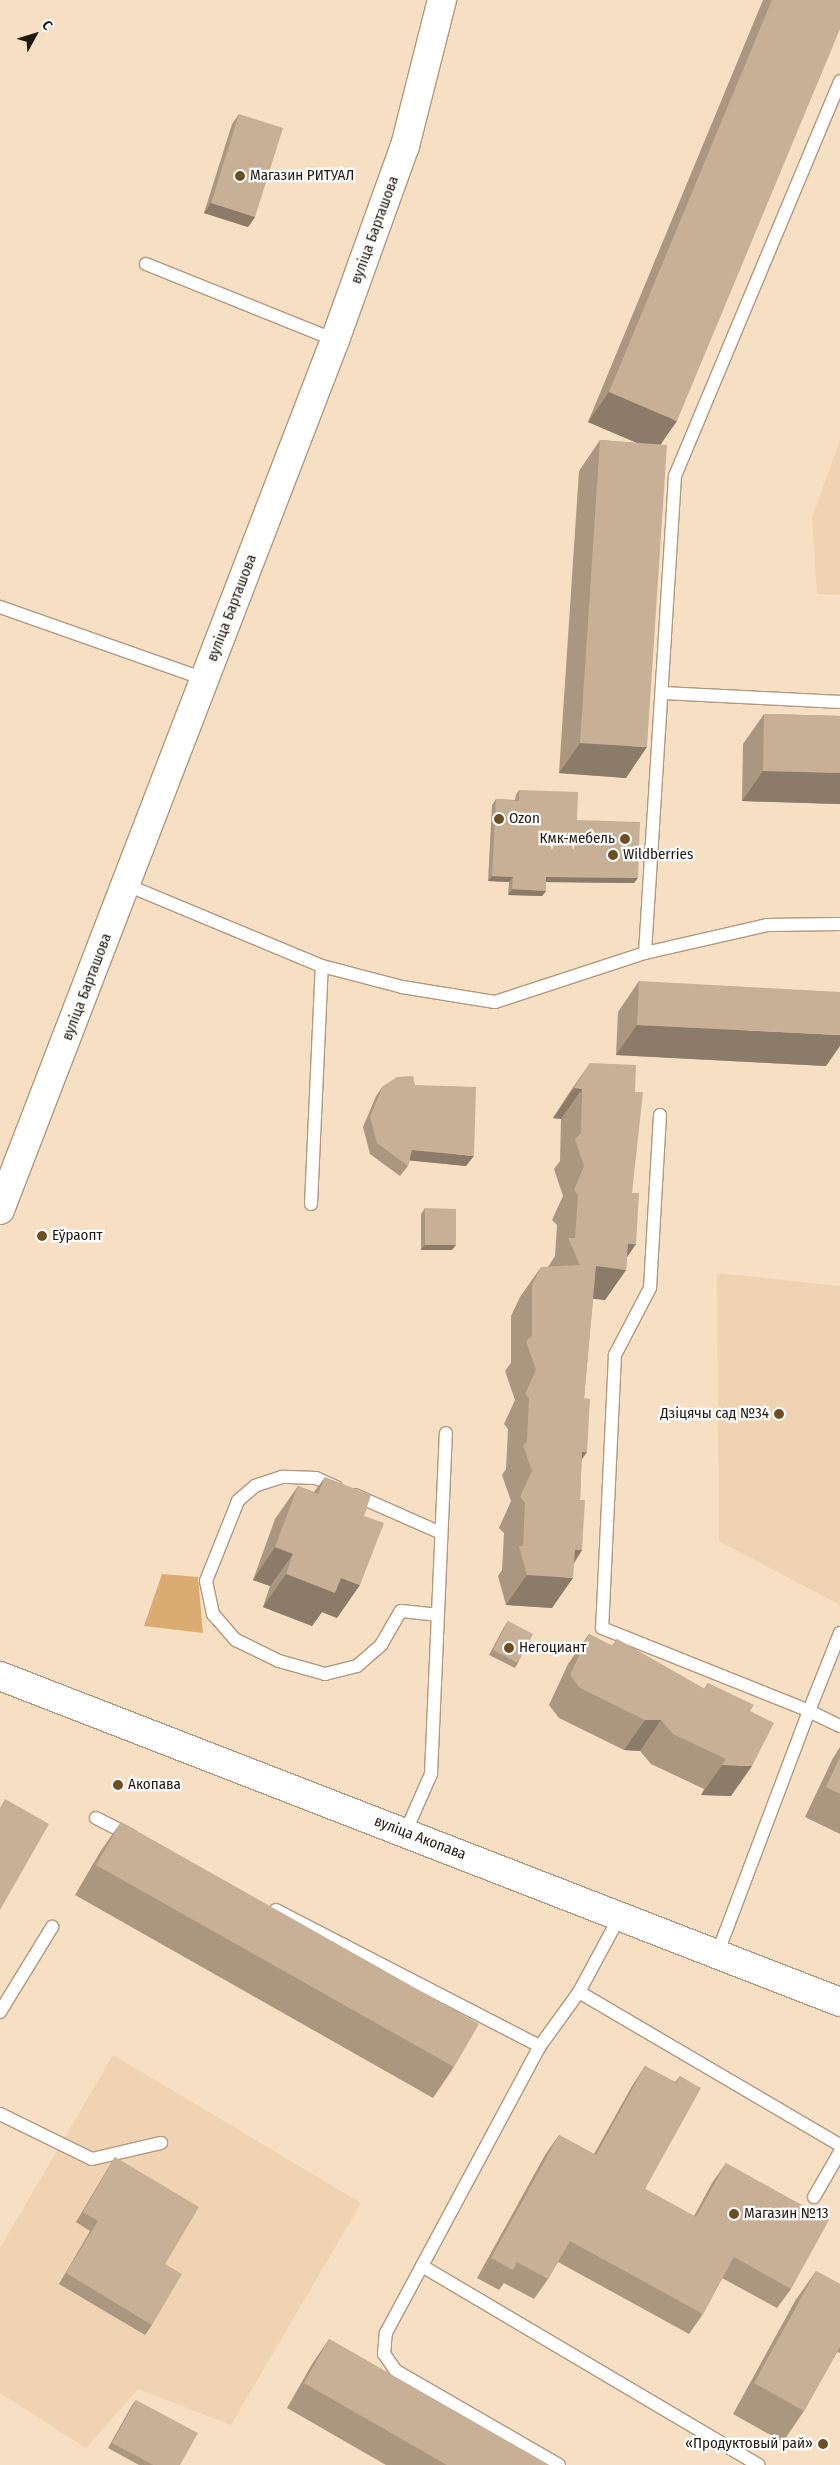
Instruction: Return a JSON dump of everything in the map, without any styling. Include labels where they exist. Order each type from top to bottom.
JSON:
[{"type":"main road","name":"вуліца Барташова","points":[[0,1210],[128,884],[204,679],[335,340],[405,146],[442,0]]},
{"type":"main road","name":"вуліца Акопава","points":[[0,1676],[840,2002]]},
{"type":"lane","points":[[645,953],[664,693],[675,476],[840,81]]},
{"type":"lane","points":[[146,264],[335,340]]},
{"type":"lane","points":[[0,606],[204,679]]},
{"type":"lane","points":[[664,693],[840,702]]},
{"type":"lane","points":[[128,884],[322,966],[402,988],[496,1002],[645,953],[767,925],[840,924]]},
{"type":"lane","points":[[311,1204],[322,966]]},
{"type":"lane","points":[[660,1115],[650,1288],[615,1355],[602,1628],[809,1711],[840,1726]]},
{"type":"lane","points":[[405,1833],[431,1774],[440,1532],[446,1434]]},
{"type":"lane","points":[[437,1615],[401,1611],[381,1645],[357,1666],[325,1674],[280,1661],[236,1640],[213,1614],[206,1581],[238,1501],[255,1486],[282,1477],[316,1478],[440,1532]]},
{"type":"lane","points":[[717,1954],[840,1633]]},
{"type":"lane","points":[[96,1818],[140,1841]]},
{"type":"lane","points":[[264,1904],[540,2046]]},
{"type":"lane","points":[[559,2465],[396,2371],[384,2354],[386,2333],[540,2046],[579,1992],[620,1916]]},
{"type":"lane","points":[[0,2012],[52,1926]]},
{"type":"lane","points":[[579,1992],[840,2144]]},
{"type":"lane","points":[[0,2114],[92,2159],[160,2143]]},
{"type":"lane","points":[[814,2197],[840,2152]]},
{"type":"lane","points":[[422,2266],[758,2465]]},
{"type":"shaded area","points":[[840,440],[840,595],[817,594],[812,518]]},
{"type":"shaded area","name":"Дзіцячы сад №34","points":[[717,1273],[840,1286],[840,1605],[719,1541]]},
{"type":"shaded area","points":[[162,1574],[198,1577],[203,1633],[144,1626]]},
{"type":"shaded area","points":[[113,2055],[361,2203],[231,2425],[138,2389],[86,2448],[0,2393],[0,2248]]},
{"type":"building","points":[[772,0],[840,0],[840,29],[677,421],[609,392]]},
{"type":"building","name":"Магазин РИТУАЛ","points":[[239,114],[283,128],[255,217],[211,203]]},
{"type":"building","points":[[600,440],[667,445],[647,747],[580,743]]},
{"type":"building","points":[[764,714],[840,716],[840,773],[763,771]]},
{"type":"building","points":[[519,790],[578,792],[577,820],[640,822],[638,878],[546,877],[546,891],[512,889],[513,877],[492,876],[496,799],[519,801]]},
{"type":"building","points":[[639,981],[840,992],[840,1035],[637,1025]]},
{"type":"building","points":[[590,1063],[636,1065],[635,1092],[643,1092],[632,1193],[639,1193],[636,1244],[628,1244],[626,1270],[596,1266],[584,1398],[590,1399],[587,1452],[582,1452],[580,1500],[585,1500],[582,1550],[575,1550],[573,1578],[527,1575],[519,1546],[523,1546],[525,1503],[520,1497],[532,1471],[523,1445],[527,1442],[529,1398],[525,1394],[536,1370],[526,1341],[532,1336],[532,1285],[541,1267],[580,1265],[568,1238],[575,1238],[578,1195],[574,1190],[584,1166],[575,1139],[581,1133],[582,1089],[574,1088]]},
{"type":"building","points":[[413,1076],[415,1085],[476,1087],[474,1156],[412,1150],[408,1166],[377,1143],[370,1117],[383,1086],[397,1077]]},
{"type":"building","points":[[425,1208],[456,1209],[456,1245],[425,1245]]},
{"type":"building","points":[[325,1477],[371,1495],[364,1516],[384,1523],[360,1585],[341,1578],[335,1593],[286,1574],[293,1554],[275,1547],[298,1486],[318,1494]]},
{"type":"building","name":"Негоциант","points":[[508,1621],[533,1634],[518,1663],[493,1650]]},
{"type":"building","points":[[589,1634],[613,1646],[617,1639],[705,1689],[708,1683],[754,1705],[750,1711],[774,1723],[752,1766],[722,1765],[726,1759],[673,1734],[661,1720],[645,1720],[580,1688],[570,1675]]},
{"type":"building","points":[[840,1757],[840,1794],[826,1787]]},
{"type":"building","points":[[5,1799],[49,1824],[0,1910],[0,1808]]},
{"type":"building","points":[[121,1822],[479,2024],[454,2067],[96,1865]]},
{"type":"building","points":[[645,2066],[676,2083],[680,2076],[701,2088],[645,2189],[696,2217],[726,2163],[829,2220],[791,2289],[734,2257],[703,2314],[570,2241],[548,2279],[517,2262],[513,2270],[491,2258],[559,2135],[596,2155]]},
{"type":"building","points":[[115,2157],[199,2207],[165,2264],[182,2274],[152,2325],[66,2273],[98,2221],[83,2212]]},
{"type":"building","points":[[816,2271],[840,2284],[840,2347],[804,2411],[754,2383]]},
{"type":"building","points":[[329,2339],[549,2465],[447,2465],[304,2383]]},
{"type":"building","points":[[136,2400],[198,2433],[180,2465],[153,2465],[112,2443]]},
{"type":"place","name":"Магазин РИТУАЛ","points":[[240,176]]},
{"type":"place","name":"Ozon","points":[[499,819]]},
{"type":"place","name":"Кмк-мебель","points":[[625,839]]},
{"type":"place","name":"Wildberries","points":[[613,855]]},
{"type":"place","name":"Еўраопт","points":[[42,1236]]},
{"type":"place","name":"Дзіцячы сад №34","points":[[779,1414]]},
{"type":"place","name":"Негоциант","points":[[509,1648]]},
{"type":"place","name":"Акопава","points":[[118,1785]]},
{"type":"place","name":"Магазин №13","points":[[734,2214]]},
{"type":"place","name":"«Продуктовый рай»","points":[[823,2444]]}]
